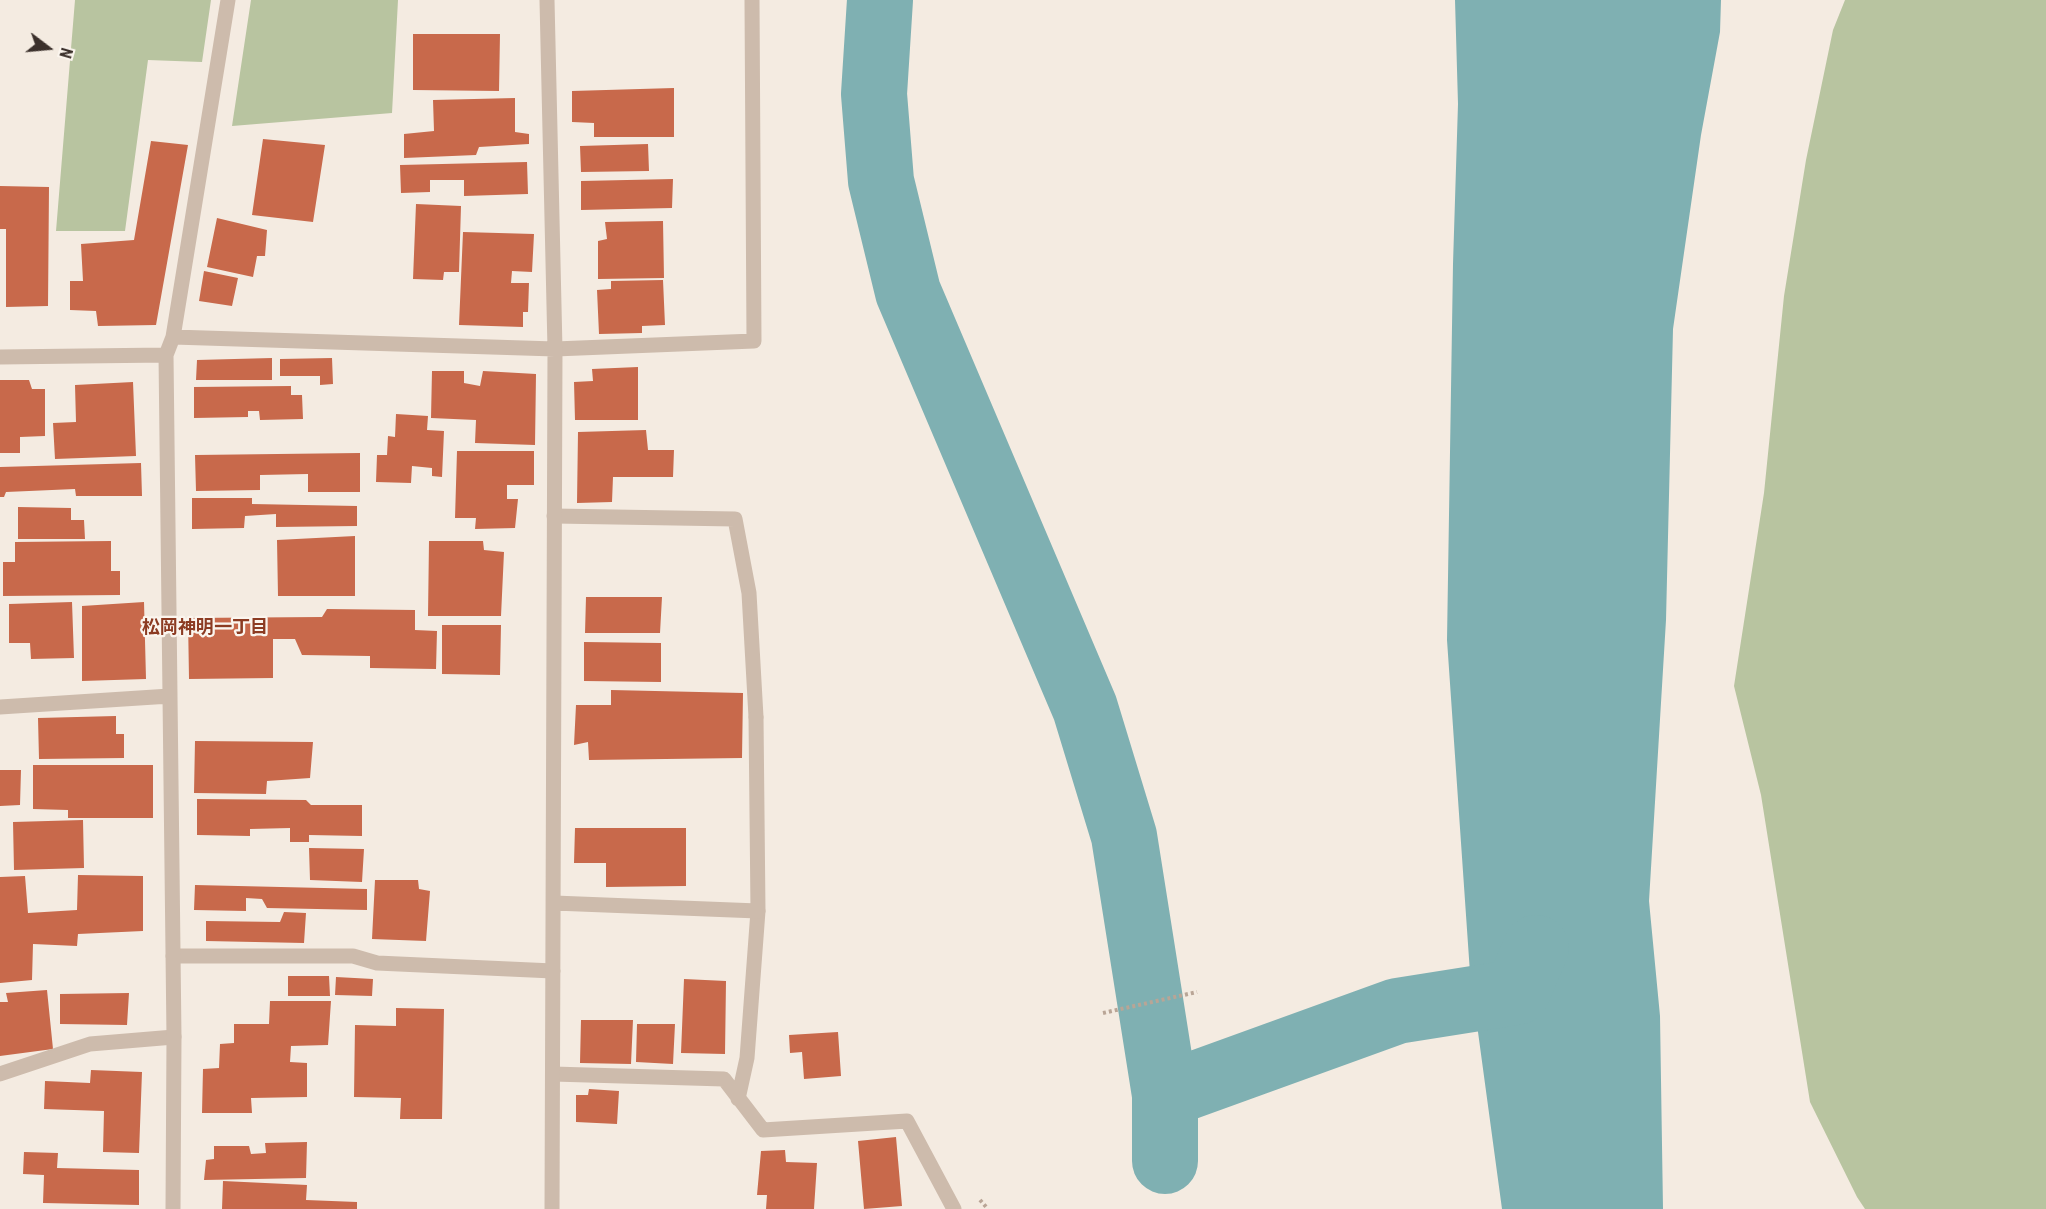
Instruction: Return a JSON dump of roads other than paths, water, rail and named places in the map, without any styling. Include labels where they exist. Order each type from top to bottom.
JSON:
[{"type":"street","points":[[173,1209],[174,1037],[166,355],[173,337],[228,0]]},
{"type":"street","points":[[547,0],[555,348],[552,1209]]},
{"type":"street","points":[[173,337],[555,348],[754,341],[752,0]]},
{"type":"street","points":[[0,357],[166,355]]},
{"type":"street","points":[[554,516],[735,519],[749,593],[756,717],[758,911],[747,1058],[738,1099]]},
{"type":"street","points":[[0,707],[170,696]]},
{"type":"street","points":[[554,903],[758,911]]},
{"type":"street","points":[[173,956],[353,956],[377,963],[553,971]]},
{"type":"street","points":[[0,1074],[90,1044],[174,1037]]},
{"type":"street","points":[[553,1074],[724,1079],[763,1130],[907,1121],[954,1209]]},
{"type":"water","points":[[1455,0],[1721,0],[1720,32],[1701,135],[1673,329],[1666,620],[1649,901],[1660,1016],[1663,1209],[1502,1209],[1470,973],[1447,640],[1458,104]]},
{"type":"waterway","points":[[880,0],[874,94],[881,181],[908,292],[1085,708],[1124,836],[1165,1095],[1165,1161]]},
{"type":"waterway","points":[[1165,1095],[1397,1011],[1517,992],[1536,948]]},
{"type":"district","name":"松岡神明一丁目","points":[[205,628]]}]
